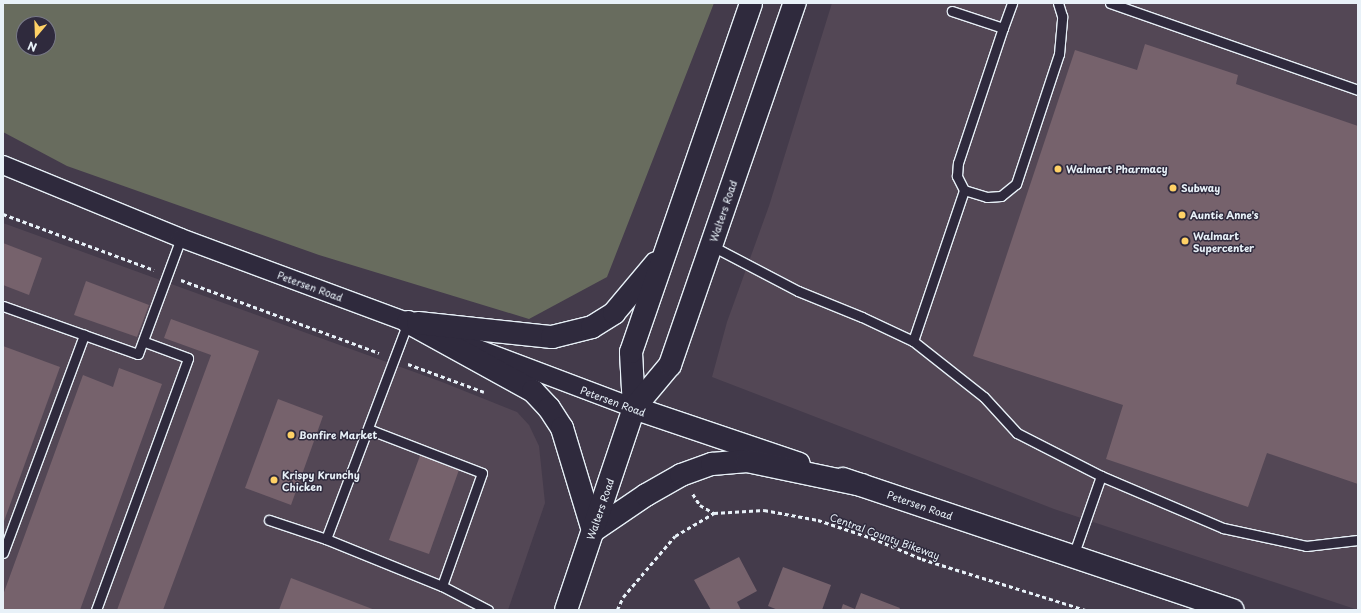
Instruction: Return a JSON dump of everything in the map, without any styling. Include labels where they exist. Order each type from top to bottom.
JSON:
[{"type":"main road","name":"Walters Road","points":[[634,408],[630,352],[751,3]]},
{"type":"main road","name":"Walters Road","points":[[566,610],[634,408],[670,364],[795,3]]},
{"type":"main road","points":[[408,322],[552,337],[592,327],[614,312],[666,251]]},
{"type":"main road","points":[[408,322],[533,391],[549,408],[562,428],[592,531],[681,475],[712,464],[747,461],[862,486]]},
{"type":"main road","name":"Petersen Road","points":[[634,408],[1233,610]]},
{"type":"street","name":"Petersen Road","points":[[3,165],[181,238],[634,408]]},
{"type":"lane","points":[[914,341],[964,190],[957,176],[958,163],[1012,3]]},
{"type":"lane","points":[[964,190],[987,197],[1001,196],[1016,184],[1059,54],[1062,16],[1058,3]]},
{"type":"lane","points":[[1110,3],[1358,90]]},
{"type":"lane","points":[[952,12],[1003,28]]},
{"type":"lane","points":[[3,306],[138,354],[145,342],[181,238]]},
{"type":"lane","points":[[711,246],[798,292],[862,317],[914,341],[984,397],[1017,433],[1101,476],[1223,528],[1306,546],[1358,540]]},
{"type":"lane","points":[[326,538],[408,322]]},
{"type":"lane","points":[[3,553],[84,335]]},
{"type":"lane","points":[[96,610],[188,358],[145,342]]},
{"type":"lane","points":[[368,430],[482,473],[442,586]]},
{"type":"lane","points":[[1073,556],[1101,476]]},
{"type":"lane","points":[[269,520],[326,538],[442,586],[488,610]]},
{"type":"path","points":[[3,214],[489,393]]},
{"type":"path","points":[[690,489],[700,505],[714,513]]},
{"type":"path","name":"Central County Bikeway","points":[[714,513],[764,510],[818,520],[872,538],[922,559],[1086,610]]},
{"type":"path","points":[[617,610],[623,597],[674,536],[714,513]]},
{"type":"shaded area","points":[[832,3],[1358,3],[1358,610],[1054,509],[712,377],[727,322],[769,206]]},
{"type":"shaded area","points":[[3,223],[442,382],[517,412],[529,425],[539,446],[545,503],[508,610],[3,610]]},
{"type":"green space","points":[[3,3],[714,3],[607,277],[529,319],[319,255],[67,166],[3,132]]},
{"type":"building","name":"Walmart Supercenter","points":[[1145,44],[1238,75],[1236,84],[1358,126],[1358,484],[1267,453],[1248,507],[1106,459],[1123,405],[973,356],[1075,50],[1137,70]]},
{"type":"building","points":[[3,243],[42,258],[29,295],[3,285]]},
{"type":"building","points":[[86,281],[149,305],[137,337],[74,315]]},
{"type":"building","points":[[171,319],[259,351],[163,610],[117,610],[211,355],[164,338]]},
{"type":"building","points":[[3,346],[60,367],[3,524]]},
{"type":"building","points":[[119,368],[162,384],[80,610],[3,610],[3,595],[83,375],[113,387]]},
{"type":"building","name":"Bonfire Market","points":[[278,399],[323,416],[291,505],[245,488]]},
{"type":"building","points":[[421,453],[460,467],[429,554],[389,540]]},
{"type":"building","points":[[739,557],[757,591],[737,602],[741,610],[711,610],[694,580]]},
{"type":"building","points":[[783,567],[831,585],[822,610],[778,610],[768,606]]},
{"type":"building","points":[[291,578],[375,610],[279,610]]},
{"type":"building","points":[[861,593],[900,608],[899,610],[841,610],[843,604],[855,609]]},
{"type":"place","name":"Walmart Pharmacy","points":[[1058,169]]},
{"type":"place","name":"Subway","points":[[1173,188]]},
{"type":"place","name":"Auntie Anne's","points":[[1182,215]]},
{"type":"place","name":"Walmart Supercenter","points":[[1185,241]]},
{"type":"place","name":"Bonfire Market","points":[[291,435]]},
{"type":"place","name":"Krispy Krunchy Chicken","points":[[274,480]]}]
